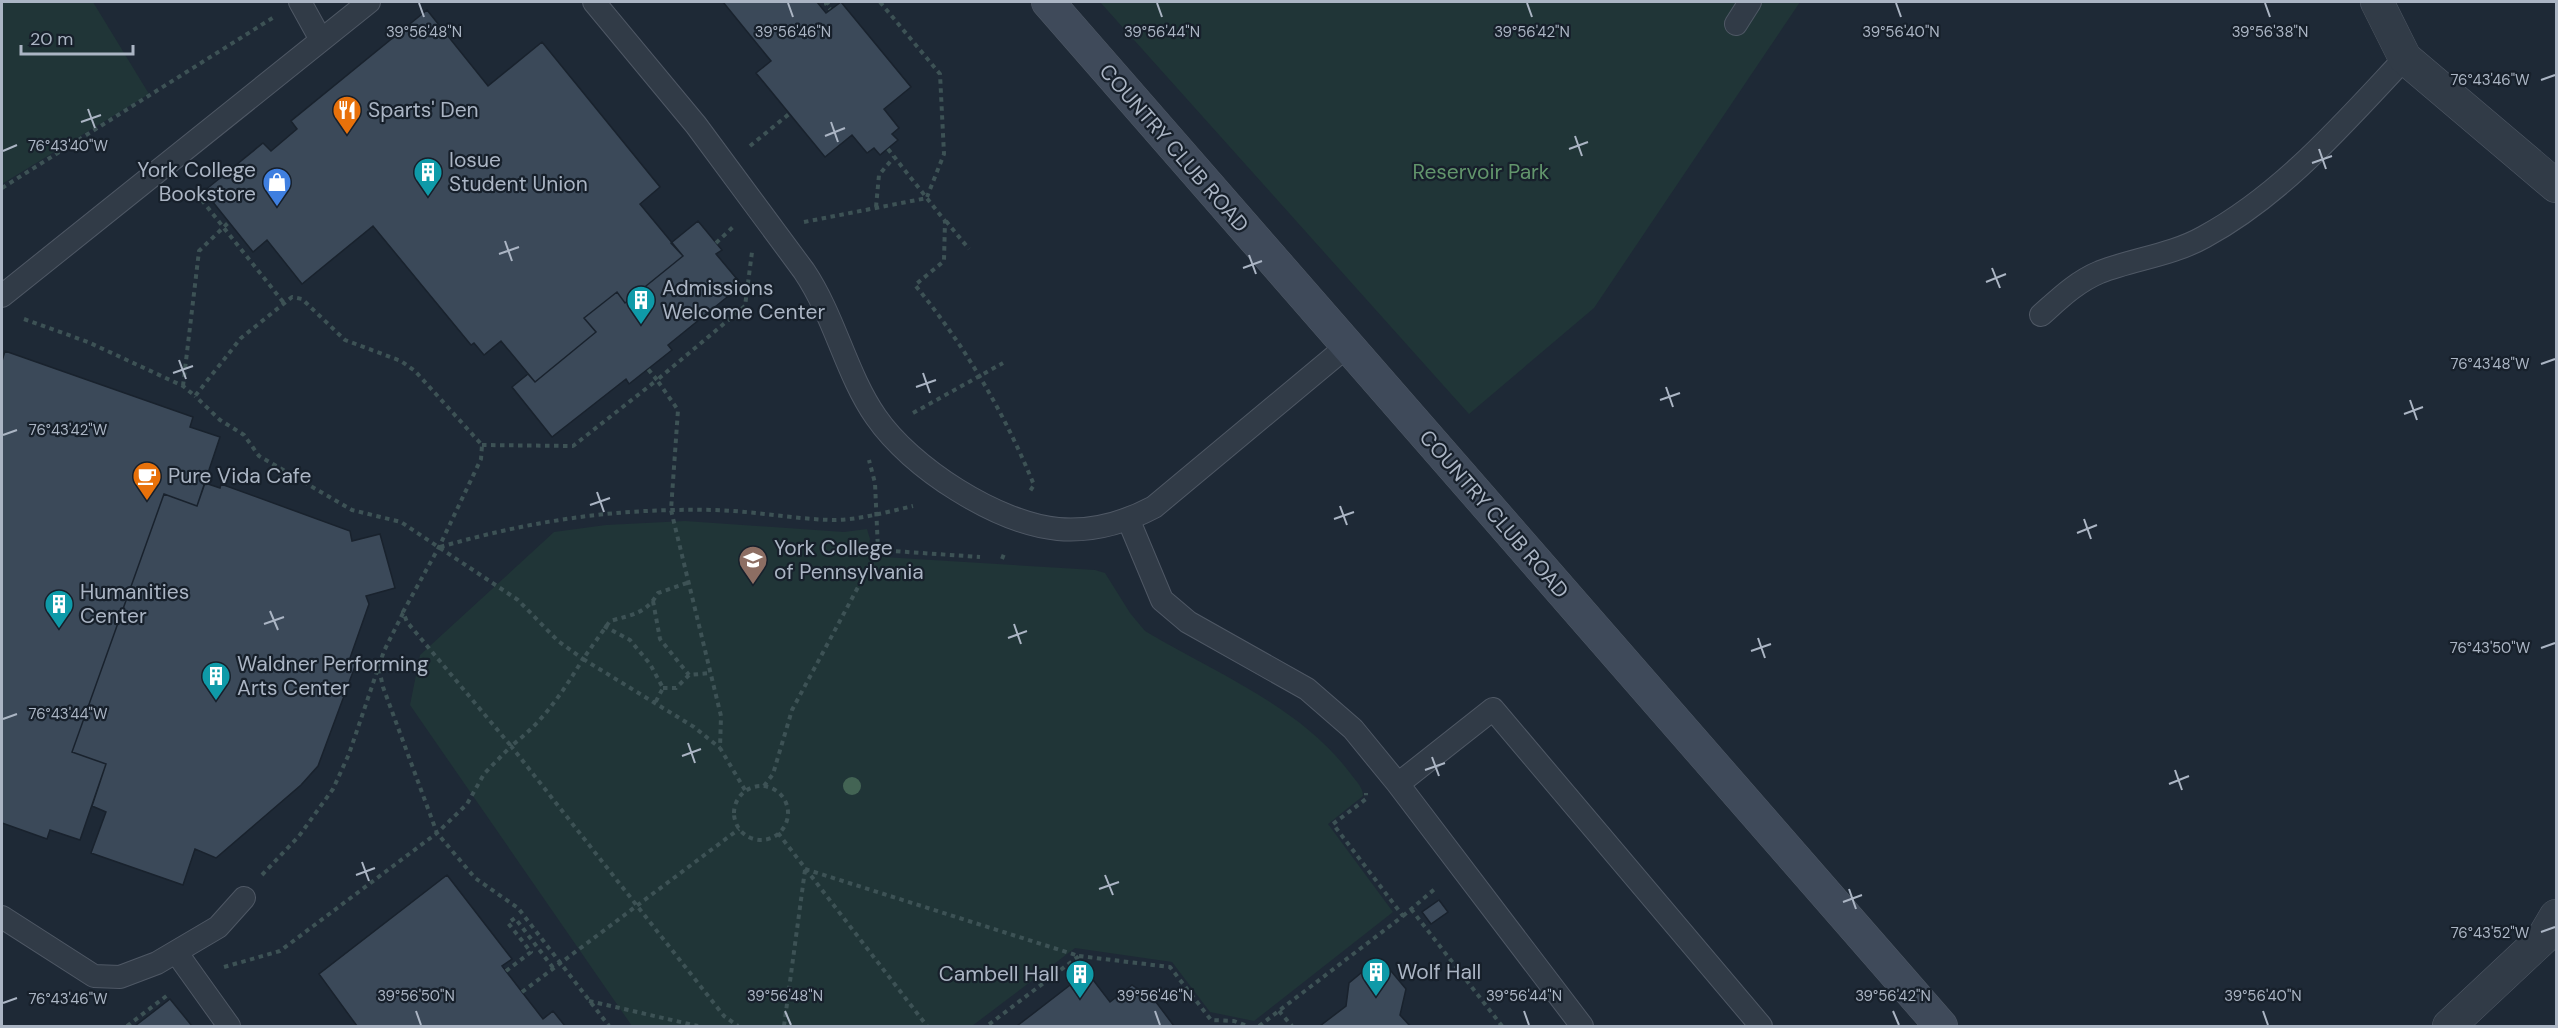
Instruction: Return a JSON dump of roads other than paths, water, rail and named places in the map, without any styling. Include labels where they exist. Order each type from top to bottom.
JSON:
[{"type":"main road","name":"COUNTRY CLUB ROAD","points":[[1048,2],[1346,347],[1941,1026]]},
{"type":"street","points":[[2378,2],[2405,58],[2556,186]]},
{"type":"street","points":[[2449,1026],[2552,936]]},
{"type":"lane","points":[[2,296],[369,2]]},
{"type":"lane","points":[[594,2],[696,125],[804,271],[821,296],[864,397],[877,418],[905,449],[965,494],[1039,525],[1088,529],[1129,521],[1154,507],[1346,347]]},
{"type":"lane","points":[[1736,24],[1750,2]]},
{"type":"lane","points":[[291,7],[321,40]]},
{"type":"lane","points":[[2041,315],[2074,286],[2098,273],[2201,239],[2248,211],[2347,120],[2405,58]]},
{"type":"lane","points":[[1129,521],[1162,600],[1173,612],[1307,688],[1353,729],[1398,784],[1582,1026]]},
{"type":"lane","points":[[1398,784],[1493,709],[1761,1026]]},
{"type":"lane","points":[[2,917],[94,976],[120,977],[176,952],[218,927],[244,898]]},
{"type":"lane","points":[[176,952],[229,1026]]},
{"type":"place","name":"Sparts' Den","points":[[347,136]]},
{"type":"place","name":"Iosue Student Union","points":[[428,198]]},
{"type":"place","name":"York College Bookstore","points":[[277,208]]},
{"type":"place","name":"Admissions Welcome Center","points":[[641,326]]},
{"type":"place","name":"Pure Vida Cafe","points":[[147,502]]},
{"type":"place","name":"York College of Pennsylvania","points":[[753,586]]},
{"type":"place","name":"Humanities Center","points":[[59,630]]},
{"type":"place","name":"Waldner Performing Arts Center","points":[[216,702]]},
{"type":"place","name":"Wolf Hall","points":[[1376,998]]},
{"type":"place","name":"Cambell Hall","points":[[1080,1000]]},
{"type":"park label","name":"Reservoir Park","points":[[1481,172]]}]
